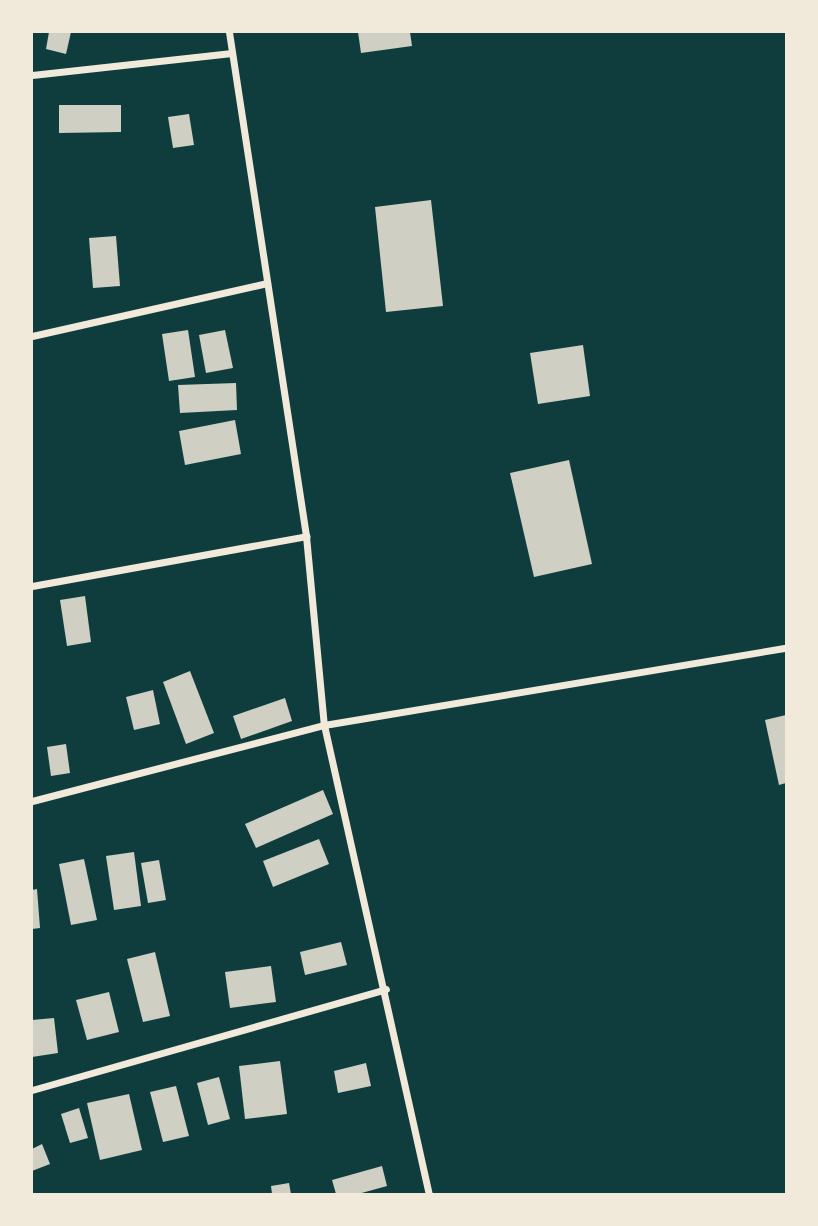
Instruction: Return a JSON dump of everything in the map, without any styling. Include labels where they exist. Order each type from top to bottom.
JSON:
[{"type":"street","points":[[229,32],[306,536],[324,725],[386,989],[429,1195]]},
{"type":"street","points":[[32,75],[232,52]]},
{"type":"street","points":[[32,336],[267,283]]},
{"type":"street","points":[[32,586],[306,536]]},
{"type":"street","points":[[32,801],[324,725],[786,648]]},
{"type":"street","points":[[32,1090],[386,989]]},
{"type":"building","points":[[49,32],[71,32],[66,54],[46,49]]},
{"type":"building","points":[[358,32],[410,32],[412,46],[361,53]]},
{"type":"building","points":[[59,105],[121,105],[121,132],[59,133]]},
{"type":"building","points":[[189,114],[194,145],[173,148],[168,117]]},
{"type":"building","points":[[431,200],[443,306],[386,312],[375,207]]},
{"type":"building","points":[[116,236],[120,286],[93,288],[89,238]]},
{"type":"building","points":[[188,330],[195,377],[169,381],[162,334]]},
{"type":"building","points":[[225,330],[233,368],[206,373],[199,335]]},
{"type":"building","points":[[583,345],[590,396],[538,404],[530,353]]},
{"type":"building","points":[[236,383],[237,410],[180,413],[178,385]]},
{"type":"building","points":[[235,420],[241,454],[185,465],[179,431]]},
{"type":"building","points":[[569,460],[592,564],[534,577],[510,473]]},
{"type":"building","points":[[85,596],[91,642],[67,646],[60,600]]},
{"type":"building","points":[[190,671],[214,733],[186,744],[163,682]]},
{"type":"building","points":[[153,690],[160,724],[134,730],[126,697]]},
{"type":"building","points":[[285,698],[292,721],[241,739],[233,716]]},
{"type":"building","points":[[786,715],[786,783],[779,785],[765,720]]},
{"type":"building","points":[[66,744],[70,773],[51,776],[47,747]]},
{"type":"building","points":[[323,790],[333,814],[256,848],[245,824]]},
{"type":"building","points":[[319,839],[329,864],[273,887],[263,861]]},
{"type":"building","points":[[134,852],[141,906],[114,910],[106,856]]},
{"type":"building","points":[[84,859],[97,920],[71,925],[59,864]]},
{"type":"building","points":[[159,860],[166,900],[148,903],[141,863]]},
{"type":"building","points":[[37,889],[40,928],[32,929],[32,890]]},
{"type":"building","points":[[341,942],[347,965],[305,975],[300,952]]},
{"type":"building","points":[[155,952],[170,1016],[143,1022],[127,959]]},
{"type":"building","points":[[271,966],[276,1002],[230,1008],[225,972]]},
{"type":"building","points":[[109,992],[119,1032],[87,1040],[76,1000]]},
{"type":"building","points":[[54,1018],[58,1053],[32,1057],[32,1020]]},
{"type":"building","points":[[280,1061],[287,1114],[245,1119],[239,1066]]},
{"type":"building","points":[[366,1063],[371,1086],[338,1093],[334,1071]]},
{"type":"building","points":[[219,1077],[230,1119],[208,1125],[197,1083]]},
{"type":"building","points":[[176,1086],[189,1136],[163,1142],[150,1092]]},
{"type":"building","points":[[129,1094],[142,1150],[100,1160],[87,1103]]},
{"type":"building","points":[[79,1108],[88,1138],[70,1143],[61,1114]]},
{"type":"building","points":[[42,1144],[50,1164],[32,1171],[32,1149]]},
{"type":"building","points":[[382,1166],[387,1186],[358,1194],[336,1194],[332,1180]]},
{"type":"building","points":[[289,1183],[291,1194],[272,1194],[271,1186]]}]
